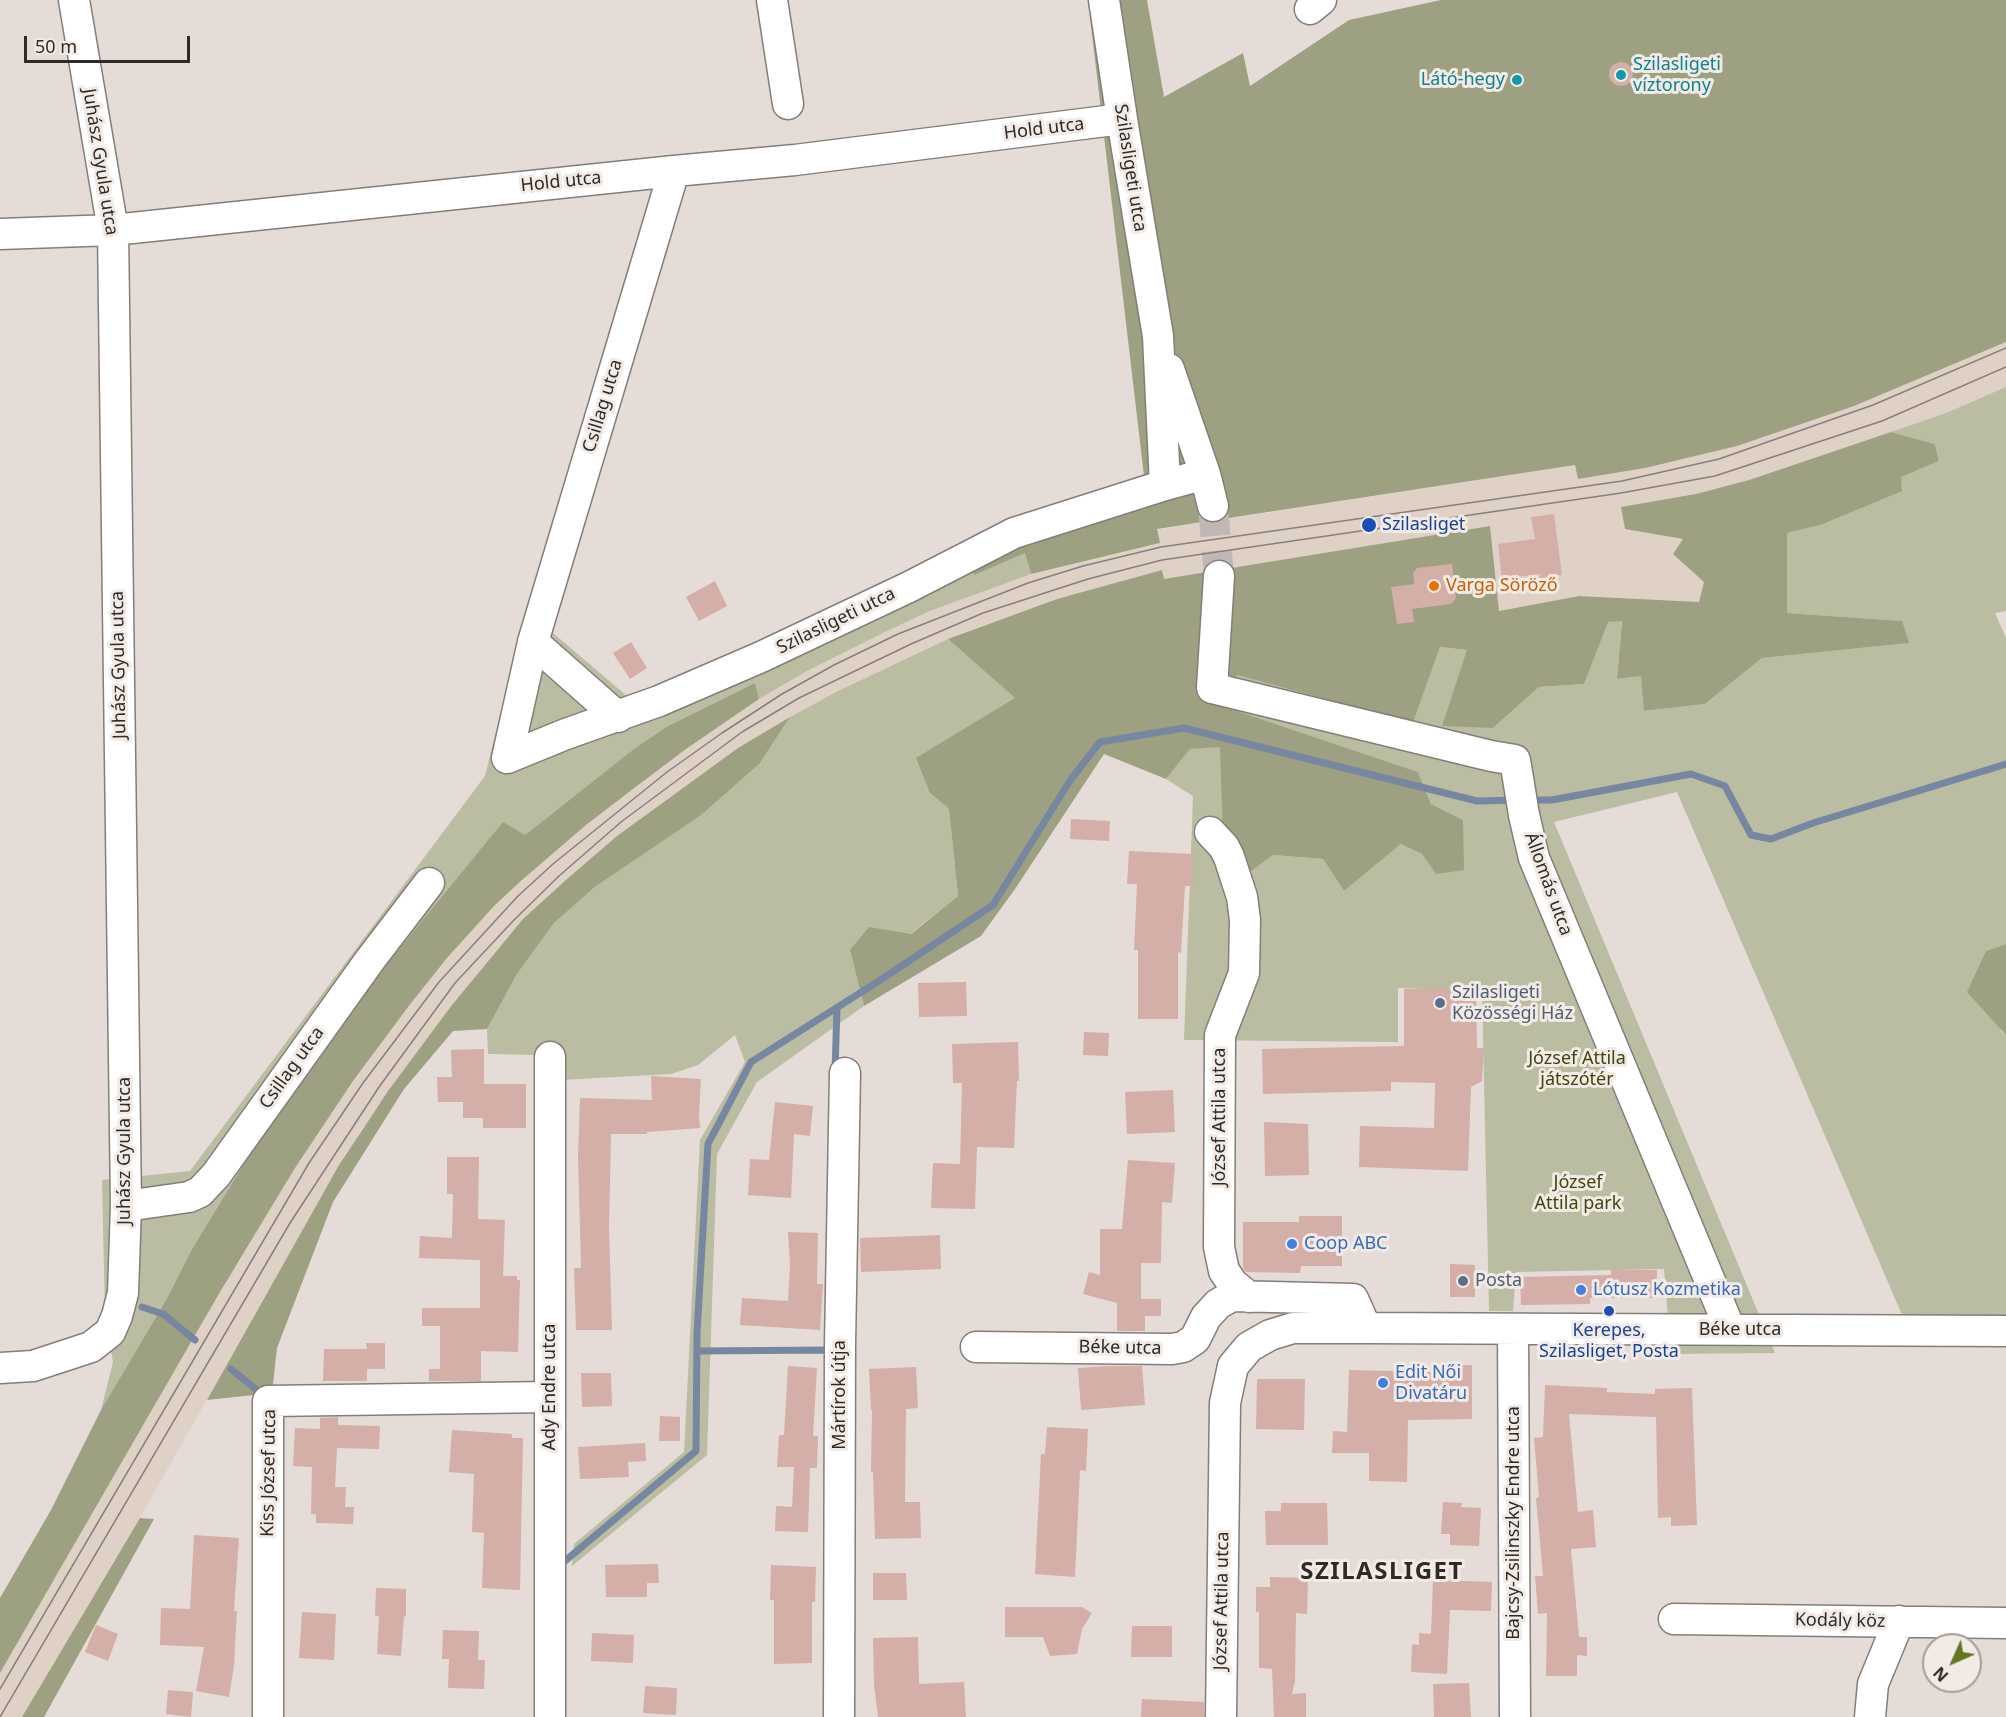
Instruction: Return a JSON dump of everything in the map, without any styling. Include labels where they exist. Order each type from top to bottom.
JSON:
[{"type":"street","name":"Juhász Gyula utca","points":[[0,1368],[33,1366],[91,1347],[110,1332],[123,1293],[126,1206],[113,230],[74,0]]},
{"type":"street","points":[[772,0],[788,104]]},
{"type":"street","name":"Szilasligeti utca","points":[[1104,0],[1158,336],[1165,485]]},
{"type":"street","name":"Hold utca","points":[[0,234],[113,230],[795,160],[1122,120]]},
{"type":"street","name":"Csillag utca","points":[[507,758],[533,642],[674,171]]},
{"type":"street","name":"Szilasligeti utca","points":[[1158,336],[1205,474],[1213,506]]},
{"type":"street","name":"Szilasligeti utca","points":[[507,758],[566,734],[618,717],[761,657],[909,587],[1014,533],[1205,474]]},
{"type":"street","name":"Állomás utca","points":[[1219,576],[1212,688],[1515,760],[1521,801],[1534,858],[1730,1329]]},
{"type":"street","points":[[533,642],[618,717]]},
{"type":"street","name":"József Attila utca","points":[[1210,832],[1229,857],[1242,897],[1245,920],[1245,973],[1220,1035],[1219,1247],[1224,1271],[1233,1284],[1249,1297]]},
{"type":"street","name":"Csillag utca","points":[[126,1206],[189,1197],[200,1192],[216,1175],[370,960],[429,883]]},
{"type":"street","name":"Ady Endre utca","points":[[550,1057],[550,1717]]},
{"type":"street","name":"Mártírok útja","points":[[839,1717],[840,1344],[845,1073]]},
{"type":"street","name":"Béke utca","points":[[976,1347],[1178,1348],[1196,1339],[1206,1317],[1218,1304],[1232,1296],[1353,1299],[1366,1328]]},
{"type":"street","name":"Béke utca","points":[[1249,1347],[1270,1335],[1293,1328],[2006,1331]]},
{"type":"street","name":"Bajcsy-Zsilinszky Endre utca","points":[[1513,1329],[1515,1717]]},
{"type":"street","name":"József Attila utca","points":[[1221,1717],[1225,1403],[1233,1366],[1249,1347]]},
{"type":"street","name":"Kiss József utca","points":[[268,1717],[268,1401],[550,1397]]},
{"type":"street","name":"Kodály köz","points":[[1674,1619],[2006,1623]]},
{"type":"street","points":[[1870,1717],[1873,1684],[1899,1621]]},
{"type":"shaded area","points":[[2006,342],[2006,387],[1946,413],[1891,432],[1749,480],[1696,494],[1625,529],[1683,539],[1673,554],[1704,582],[1699,602],[1579,596],[1498,611],[1490,526],[1164,580],[1161,570],[1057,599],[948,639],[840,690],[738,748],[617,836],[523,919],[388,1091],[339,1165],[140,1518],[22,1717],[0,1717],[0,1673],[220,1292],[295,1168],[353,1081],[447,958],[495,905],[586,825],[686,749],[759,699],[807,671],[887,631],[930,611],[1031,574],[1159,544],[1156,530],[1575,465],[1578,478],[1854,406]]},
{"type":"green space","points":[[1088,0],[1147,0],[1164,97],[1243,53],[1250,86],[1349,20],[1441,0],[2006,0],[2006,342],[1854,406],[1737,446],[1645,468],[1578,479],[1575,465],[1157,529],[1160,543],[1031,574],[1025,553],[974,575],[964,544],[1144,476]]},
{"type":"green space","points":[[2006,387],[2006,611],[1995,613],[2006,638],[2006,944],[1986,951],[2001,1031],[2006,1035],[2006,1331],[1909,1331],[1677,792],[1554,822],[1775,1353],[1671,1354],[1664,1269],[1516,1272],[1513,1311],[1489,1311],[1482,991],[1398,988],[1398,1042],[1184,1040],[1193,796],[1166,779],[1190,749],[1221,746],[1223,840],[1273,855],[1323,859],[1344,891],[1401,844],[1422,854],[1436,874],[1463,820],[1431,804],[1418,772],[1224,707],[1237,675],[1413,723],[1440,647],[1467,650],[1493,728],[1539,687],[1584,684],[1607,622],[1622,620],[1617,679],[1641,676],[1645,711],[1705,704],[1762,658],[1908,643],[1901,621],[1786,613],[1787,533],[1820,525],[1900,477],[1939,461],[1935,444],[1891,432],[1946,413]]},
{"type":"green space","points":[[1891,432],[1935,444],[1939,461],[1901,477],[1902,491],[1820,525],[1787,533],[1787,613],[1902,621],[1909,643],[1762,658],[1705,704],[1644,711],[1641,676],[1617,679],[1622,621],[1608,622],[1584,684],[1539,687],[1493,728],[1442,726],[1467,650],[1440,647],[1413,723],[1237,675],[1225,707],[1418,772],[1431,804],[1463,820],[1464,870],[1436,874],[1422,854],[1401,844],[1344,891],[1323,859],[1273,855],[1248,873],[1223,840],[1220,747],[1190,749],[1166,779],[1104,754],[1015,889],[981,936],[864,1006],[850,950],[869,927],[911,934],[958,896],[949,809],[930,793],[916,758],[1015,698],[948,639],[1057,599],[1162,570],[1164,579],[1490,526],[1499,611],[1579,596],[1699,602],[1704,582],[1673,554],[1683,539],[1625,529],[1621,507],[1696,494],[1749,480]]},
{"type":"green space","points":[[964,544],[1025,553],[1031,574],[930,611],[807,671],[759,699],[755,683],[668,726],[635,748],[525,835],[503,823],[304,1065],[192,1249],[166,1300],[101,1410],[113,1362],[105,1316],[102,1180],[190,1171],[485,776],[526,610],[627,696],[763,646]]},
{"type":"green space","points":[[948,639],[1015,698],[930,793],[949,809],[958,896],[910,934],[850,950],[864,1006],[757,1082],[717,1154],[707,1455],[572,1566],[574,1544],[684,1452],[700,1140],[745,1062],[735,1035],[698,1065],[671,1074],[543,1081],[541,1055],[488,1054],[487,1029],[517,974],[554,923],[596,886],[760,763],[790,717],[840,690]]},
{"type":"green space","points":[[755,683],[759,699],[686,749],[586,825],[495,905],[447,958],[408,1007],[353,1081],[295,1168],[220,1292],[0,1673],[0,1598],[51,1510],[101,1410],[166,1300],[192,1249],[304,1065],[503,822],[525,835],[635,748],[668,726]]},
{"type":"green space","points":[[790,717],[760,763],[701,815],[596,886],[554,923],[517,974],[487,1029],[453,1031],[404,1089],[333,1202],[277,1348],[272,1393],[207,1400],[339,1165],[388,1091],[452,1005],[523,919],[617,836],[738,748]]},
{"type":"green space","points":[[2006,944],[2006,1035],[1967,992],[1986,951]]},
{"type":"green space","points":[[140,1518],[154,1519],[44,1717],[22,1717]]},
{"type":"building","name":"Szilasligeti víztorony","points":[[1616,62],[1626,62],[1633,69],[1633,79],[1626,86],[1616,86],[1609,79],[1609,69]]},
{"type":"building","points":[[1554,514],[1562,575],[1540,578],[1540,574],[1502,579],[1498,544],[1535,539],[1531,517]]},
{"type":"building","name":"Varga Söröző","points":[[1452,564],[1456,598],[1451,604],[1412,609],[1414,622],[1397,624],[1391,587],[1414,584],[1413,573],[1417,568]]},
{"type":"building","points":[[715,581],[727,606],[699,621],[686,597]]},
{"type":"building","points":[[631,642],[647,668],[630,679],[613,653]]},
{"type":"building","points":[[1071,819],[1110,821],[1109,841],[1070,839]]},
{"type":"building","points":[[1129,851],[1193,854],[1192,886],[1185,886],[1181,953],[1178,952],[1178,1019],[1138,1019],[1138,950],[1134,950],[1137,884],[1127,884]]},
{"type":"building","points":[[966,982],[967,1016],[919,1017],[918,983]]},
{"type":"building","points":[[1476,988],[1477,1048],[1484,1048],[1482,1081],[1471,1087],[1468,1171],[1359,1167],[1360,1126],[1434,1128],[1435,1083],[1391,1082],[1391,1091],[1263,1094],[1262,1049],[1404,1046],[1404,989]]},
{"type":"building","points":[[1084,1032],[1109,1033],[1108,1056],[1083,1055]]},
{"type":"building","points":[[1018,1042],[1019,1081],[1017,1081],[1014,1148],[977,1147],[975,1209],[931,1208],[933,1163],[960,1164],[962,1083],[953,1083],[952,1044]]},
{"type":"building","points":[[484,1049],[484,1084],[526,1084],[526,1128],[483,1128],[483,1118],[463,1118],[463,1102],[438,1102],[437,1077],[452,1077],[451,1050]]},
{"type":"building","points":[[651,1076],[701,1079],[700,1128],[647,1132],[647,1134],[611,1134],[609,1228],[612,1330],[576,1330],[574,1268],[581,1268],[578,1157],[580,1098],[652,1100]]},
{"type":"building","points":[[1173,1090],[1175,1132],[1127,1134],[1125,1092]]},
{"type":"building","points":[[775,1102],[813,1106],[810,1136],[794,1134],[791,1198],[748,1195],[750,1159],[769,1160]]},
{"type":"building","points":[[1264,1122],[1308,1124],[1309,1175],[1265,1176]]},
{"type":"building","points":[[447,1157],[479,1157],[478,1219],[505,1220],[503,1276],[517,1276],[517,1280],[520,1280],[518,1352],[481,1351],[481,1381],[429,1381],[429,1369],[440,1369],[440,1326],[422,1326],[422,1308],[480,1308],[480,1260],[419,1258],[420,1236],[452,1238],[453,1194],[447,1194]]},
{"type":"building","points":[[1128,1160],[1175,1163],[1172,1203],[1162,1202],[1161,1263],[1141,1263],[1141,1299],[1161,1299],[1161,1316],[1145,1316],[1145,1331],[1117,1331],[1117,1303],[1083,1294],[1089,1272],[1100,1275],[1100,1229],[1122,1229]]},
{"type":"building","name":"Coop ABC","points":[[1299,1216],[1342,1216],[1342,1266],[1301,1266],[1300,1273],[1246,1272],[1243,1268],[1243,1222],[1299,1222]]},
{"type":"building","points":[[788,1232],[818,1233],[817,1284],[823,1284],[820,1330],[740,1325],[742,1298],[788,1301],[790,1265]]},
{"type":"building","points":[[940,1235],[941,1269],[861,1272],[860,1238]]},
{"type":"building","name":"Posta","points":[[1450,1264],[1475,1265],[1475,1297],[1450,1297]]},
{"type":"building","points":[[1611,1270],[1657,1270],[1657,1298],[1590,1298],[1590,1304],[1521,1305],[1520,1277],[1611,1275]]},
{"type":"building","points":[[366,1343],[385,1343],[385,1369],[367,1369],[367,1381],[323,1381],[324,1349],[367,1349]]},
{"type":"building","points":[[1472,1365],[1472,1419],[1408,1420],[1407,1482],[1369,1481],[1369,1453],[1332,1453],[1333,1431],[1347,1432],[1349,1370],[1431,1372],[1431,1366]]},
{"type":"building","points":[[788,1366],[817,1368],[813,1436],[818,1436],[817,1468],[810,1468],[808,1532],[775,1531],[776,1506],[792,1507],[794,1467],[777,1467],[779,1435],[784,1435]]},
{"type":"building","points":[[1142,1366],[1145,1405],[1081,1410],[1078,1368]]},
{"type":"building","points":[[916,1367],[918,1408],[906,1409],[905,1502],[920,1502],[921,1538],[875,1539],[869,1369]]},
{"type":"building","points":[[581,1373],[611,1373],[612,1406],[582,1407]]},
{"type":"building","points":[[1257,1379],[1305,1379],[1304,1430],[1256,1429]]},
{"type":"building","points":[[1545,1385],[1607,1388],[1607,1392],[1655,1394],[1655,1389],[1692,1388],[1697,1525],[1671,1526],[1671,1517],[1658,1518],[1656,1417],[1569,1414],[1578,1512],[1593,1510],[1596,1547],[1571,1549],[1579,1637],[1587,1637],[1587,1656],[1577,1655],[1577,1676],[1546,1676],[1547,1613],[1538,1614],[1535,1576],[1543,1576],[1536,1498],[1539,1497],[1534,1438],[1543,1437]]},
{"type":"building","points":[[660,1416],[680,1417],[680,1441],[659,1441]]},
{"type":"building","points":[[338,1417],[338,1425],[380,1426],[379,1449],[337,1448],[335,1487],[346,1487],[345,1507],[354,1507],[353,1524],[316,1523],[316,1514],[311,1514],[312,1467],[293,1466],[295,1428],[320,1429],[320,1418]]},
{"type":"building","points":[[1047,1427],[1088,1429],[1086,1471],[1080,1470],[1075,1577],[1035,1574],[1041,1454],[1045,1454]]},
{"type":"building","points":[[452,1430],[512,1434],[512,1438],[523,1438],[520,1590],[482,1588],[484,1533],[472,1532],[474,1474],[449,1472]]},
{"type":"building","points":[[645,1443],[646,1461],[628,1462],[629,1477],[580,1479],[578,1447]]},
{"type":"building","points":[[1443,1502],[1462,1503],[1461,1507],[1481,1508],[1479,1546],[1450,1545],[1450,1534],[1441,1534]]},
{"type":"building","points":[[1281,1503],[1327,1503],[1328,1545],[1266,1545],[1265,1511],[1281,1511]]},
{"type":"building","points":[[194,1535],[239,1538],[234,1611],[237,1611],[234,1666],[229,1697],[196,1691],[204,1647],[160,1645],[161,1608],[190,1609]]},
{"type":"building","points":[[658,1564],[659,1583],[647,1583],[647,1597],[606,1597],[605,1565]]},
{"type":"building","points":[[771,1565],[816,1567],[815,1602],[812,1602],[812,1663],[774,1664],[774,1600],[770,1600]]},
{"type":"building","points":[[873,1573],[906,1573],[907,1600],[873,1600]]},
{"type":"building","points":[[1270,1577],[1308,1578],[1307,1614],[1296,1613],[1295,1681],[1292,1694],[1306,1693],[1306,1717],[1274,1717],[1272,1669],[1259,1668],[1259,1612],[1256,1612],[1256,1587],[1270,1587]]},
{"type":"building","points":[[1433,1580],[1492,1582],[1491,1611],[1450,1610],[1447,1674],[1411,1672],[1412,1644],[1419,1645],[1419,1633],[1431,1634]]},
{"type":"building","points":[[376,1588],[406,1589],[406,1616],[404,1616],[401,1656],[377,1654],[379,1616],[375,1616]]},
{"type":"building","points":[[1005,1607],[1082,1607],[1092,1613],[1082,1629],[1077,1654],[1050,1656],[1043,1637],[1005,1637]]},
{"type":"building","points":[[302,1612],[336,1614],[334,1660],[299,1658]]},
{"type":"building","points":[[96,1625],[118,1634],[108,1661],[85,1652]]},
{"type":"building","points":[[1132,1626],[1172,1626],[1172,1657],[1131,1657]]},
{"type":"building","points":[[443,1630],[479,1631],[478,1660],[485,1660],[484,1689],[448,1688],[449,1659],[442,1659]]},
{"type":"building","points":[[592,1633],[634,1635],[633,1663],[591,1661]]},
{"type":"building","points":[[918,1637],[919,1684],[964,1682],[966,1717],[878,1717],[874,1685],[873,1638]]},
{"type":"building","points":[[1469,1683],[1471,1717],[1434,1717],[1433,1684]]},
{"type":"building","points":[[645,1686],[677,1688],[676,1715],[643,1713]]},
{"type":"building","points":[[168,1690],[193,1692],[191,1717],[166,1714]]},
{"type":"building","points":[[1142,1699],[1204,1702],[1204,1717],[1141,1717]]},
{"type":"waterway","points":[[559,1566],[696,1451],[697,1333],[708,1144],[751,1062],[993,905],[1069,782],[1100,742],[1184,728],[1477,801],[1515,800]]},
{"type":"waterway","points":[[1529,800],[1552,800],[1691,774],[1725,786],[1751,835],[1771,839],[1813,823],[2006,764]]},
{"type":"waterway","points":[[835,1071],[837,1008]]},
{"type":"waterway","points":[[142,1307],[163,1314],[195,1340]]},
{"type":"waterway","points":[[697,1351],[829,1350],[831,1353]]},
{"type":"waterway","points":[[231,1369],[258,1391]]},
{"type":"tunnel","points":[[1213,506],[1219,576]]},
{"type":"tram line","points":[[0,1689],[309,1163],[363,1083],[439,982],[518,896],[553,864],[667,772],[722,733],[782,694],[834,665],[898,634],[1028,583],[1083,566],[1161,547],[1622,481],[1719,459],[1873,405],[2006,348]]},
{"type":"tram line","points":[[0,1717],[290,1223],[379,1087],[455,983],[559,876],[621,822],[742,732],[799,698],[911,644],[983,613],[1088,579],[1162,560],[1621,493],[1715,476],[1882,421],[2006,367]]},
{"type":"place","name":"Szilasligeti víztorony","points":[[1621,75]]},
{"type":"place","name":"Látó-hegy","points":[[1517,80]]},
{"type":"place","name":"Szilasliget","points":[[1369,525]]},
{"type":"place","name":"Varga Söröző","points":[[1434,586]]},
{"type":"place","name":"Szilasligeti Közösségi Ház","points":[[1440,1003]]},
{"type":"place","name":"Coop ABC","points":[[1292,1244]]},
{"type":"place","name":"Posta","points":[[1463,1281]]},
{"type":"place","name":"Lótusz Kozmetika","points":[[1581,1290]]},
{"type":"place","name":"Kerepes, Szilasliget, Posta","points":[[1609,1311]]},
{"type":"place","name":"Edit Női Divatáru","points":[[1383,1383]]},
{"type":"district","name":"SZILASLIGET","points":[[1382,1572]]},
{"type":"park label","name":"József Attila játszótér","points":[[1577,1069]]},
{"type":"park label","name":"József Attila park","points":[[1578,1193]]}]
